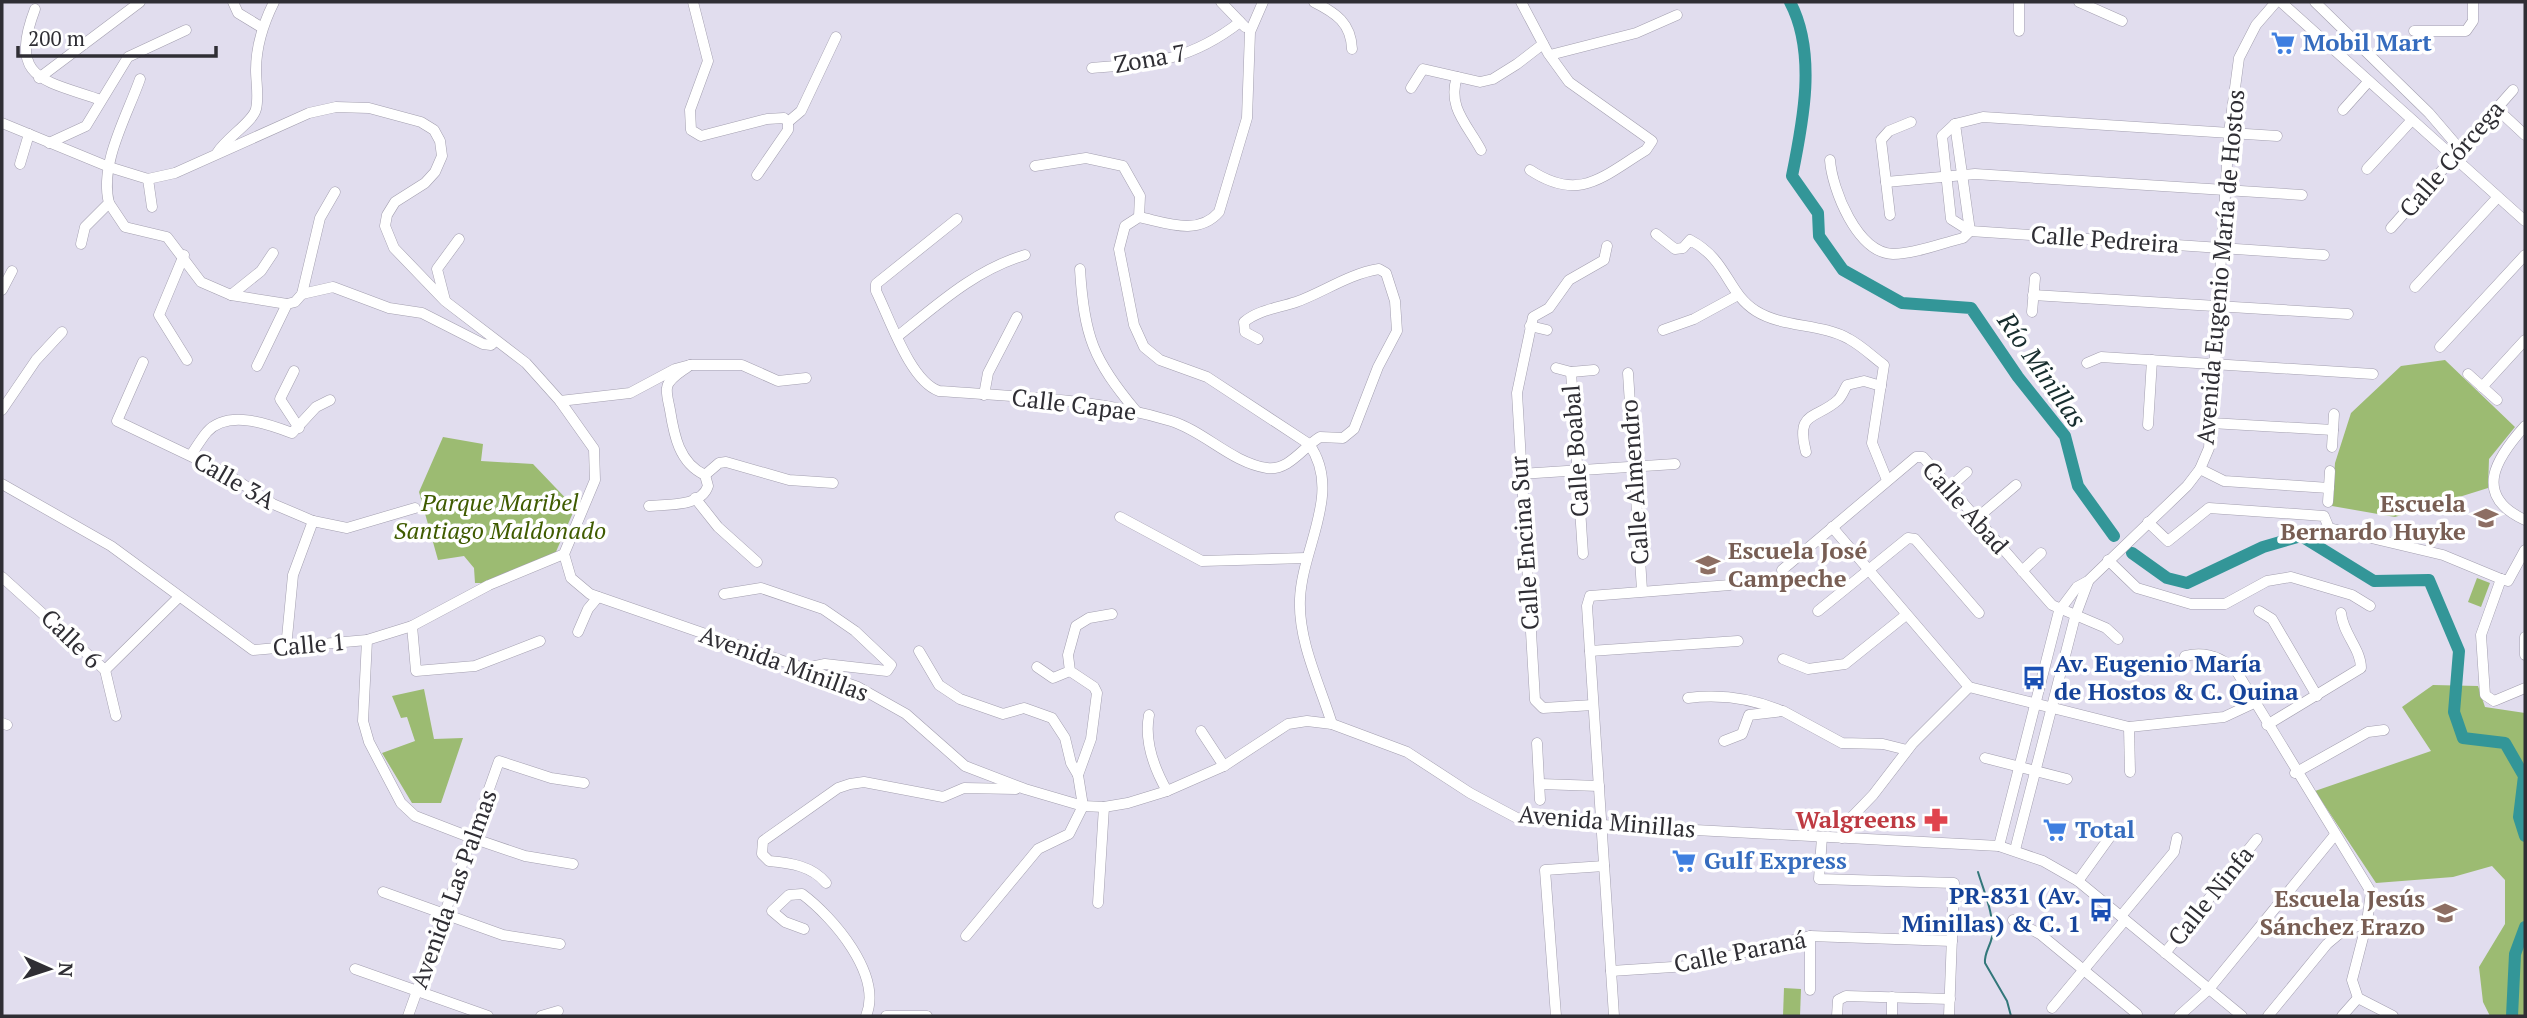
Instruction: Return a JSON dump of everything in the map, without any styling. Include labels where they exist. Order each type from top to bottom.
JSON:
[{"type":"street","points":[[39,78],[141,2]]},
{"type":"street","points":[[233,2],[237,13],[261,27]]},
{"type":"street","points":[[216,155],[225,140],[250,120],[257,109],[256,66],[261,27],[274,2]]},
{"type":"street","points":[[692,2],[708,61],[690,110],[691,130],[701,136],[767,119],[784,118],[788,122],[788,130],[757,175]]},
{"type":"street","points":[[1222,2],[1250,32]]},
{"type":"street","points":[[1263,2],[1250,32],[1247,118],[1219,212],[1209,223],[1188,227],[1139,217],[1125,226],[1119,249],[1134,325],[1144,347],[1160,360],[1208,377],[1309,444],[1316,454],[1322,475],[1323,503],[1306,558],[1300,598],[1301,626],[1332,724]]},
{"type":"street","points":[[1314,2],[1340,15],[1352,38],[1352,49]]},
{"type":"street","points":[[1521,2],[1543,44],[1569,82],[1652,141],[1646,150],[1587,186],[1548,181],[1530,170]]},
{"type":"street","points":[[2019,2],[2019,31]]},
{"type":"street","points":[[2079,2],[2122,21]]},
{"type":"street","name":"Avenida Eugenio María de Hostos","points":[[1999,846],[2059,611],[2077,587],[2088,581],[2187,486],[2200,469],[2208,448],[2229,133],[2239,58],[2256,25],[2276,2]]},
{"type":"street","points":[[2281,2],[2525,221]]},
{"type":"street","points":[[2315,2],[2429,113],[2459,148]]},
{"type":"street","points":[[2414,31],[2466,31],[2473,21],[2473,2]]},
{"type":"street","points":[[35,9],[24,37],[30,66],[39,78],[101,100]]},
{"type":"street","points":[[1550,55],[1636,33],[1677,15]]},
{"type":"street","name":"Zona 7","points":[[1092,68],[1146,63],[1188,55],[1211,44],[1240,22]]},
{"type":"street","points":[[49,143],[86,126],[128,57],[186,30]]},
{"type":"street","points":[[788,122],[801,111],[836,37]]},
{"type":"street","points":[[1411,88],[1423,69],[1479,82],[1493,79],[1543,44]]},
{"type":"street","points":[[1457,77],[1452,93],[1454,103],[1481,150]]},
{"type":"street","points":[[141,79],[108,167],[104,185],[109,203],[125,227],[167,237],[184,255],[201,282],[231,295],[287,304],[295,302],[302,294],[320,219],[335,192]]},
{"type":"street","points":[[2343,110],[2368,82]]},
{"type":"street","name":"Calle Córcega","points":[[2391,228],[2513,90]]},
{"type":"street","points":[[2,124],[108,167],[148,178],[175,173],[309,113],[336,107],[369,108],[421,122],[433,130],[440,141],[442,156],[435,172],[425,183],[395,202],[387,215],[385,226],[394,248],[445,301],[526,363],[588,438],[594,449],[595,480],[564,554]]},
{"type":"street","points":[[2497,108],[2525,135]]},
{"type":"street","points":[[1970,231],[1951,219],[1942,136],[1950,128],[1983,117],[2277,136]]},
{"type":"street","points":[[2367,169],[2411,121]]},
{"type":"street","points":[[1890,215],[1881,140],[1889,131],[1911,122]]},
{"type":"street","points":[[1950,128],[1962,174],[1970,231]]},
{"type":"street","points":[[20,164],[29,134]]},
{"type":"street","points":[[1035,166],[1086,158],[1123,166],[1140,196],[1139,217]]},
{"type":"street","points":[[1830,160],[1831,178],[1856,229],[1871,247],[1892,254],[1963,238],[1970,231]]},
{"type":"street","points":[[1886,182],[1962,174],[2302,195]]},
{"type":"street","points":[[148,178],[152,207]]},
{"type":"street","points":[[2415,287],[2497,198]]},
{"type":"street","points":[[81,244],[85,227],[109,203]]},
{"type":"street","name":"Calle Capae","points":[[957,219],[876,284],[876,291],[898,336],[919,377],[928,387],[939,391],[1024,396],[1136,411],[1175,422],[1242,458],[1267,468],[1285,466],[1309,444]]},
{"type":"street","name":"Calle Pedreira","points":[[1970,231],[2324,255]]},
{"type":"street","points":[[1656,234],[1675,249],[1683,248],[1690,240],[1705,250],[1722,266],[1738,295],[1754,310],[1769,318],[1848,338],[1884,365],[1872,443],[1887,480]]},
{"type":"street","points":[[445,301],[437,269],[459,239]]},
{"type":"street","points":[[1547,330],[1530,326],[1533,317],[1549,308],[1569,280],[1604,260],[1607,246]]},
{"type":"street","points":[[231,295],[268,264],[273,253]]},
{"type":"street","points":[[898,336],[964,282],[1004,261],[1025,254]]},
{"type":"street","points":[[184,255],[159,315],[187,359]]},
{"type":"street","points":[[2440,347],[2525,255]]},
{"type":"street","points":[[1080,269],[1082,310],[1093,350],[1108,378],[1136,411]]},
{"type":"street","points":[[1258,340],[1245,331],[1244,322],[1252,315],[1297,302],[1362,271],[1379,269],[1385,273],[1395,301],[1397,331],[1354,429],[1343,438],[1320,437],[1309,444]]},
{"type":"street","points":[[2,290],[12,271]]},
{"type":"street","points":[[2032,312],[2035,278]]},
{"type":"street","points":[[302,294],[333,287],[389,308],[422,313],[484,344],[491,345],[495,341]]},
{"type":"street","points":[[1662,330],[1694,319],[1738,295]]},
{"type":"street","points":[[2034,295],[2348,314]]},
{"type":"street","points":[[257,366],[287,304]]},
{"type":"street","points":[[984,395],[988,373],[1017,317]]},
{"type":"street","name":"Calle Encina Sur","points":[[1530,326],[1517,393],[1535,701],[1543,708],[1593,705]]},
{"type":"street","points":[[2,410],[36,359],[62,332]]},
{"type":"street","points":[[2482,387],[2525,340]]},
{"type":"street","points":[[2087,363],[2101,357],[2373,374]]},
{"type":"street","points":[[2148,425],[2152,360]]},
{"type":"street","name":"Calle 3A","points":[[143,362],[117,421],[191,455],[224,472],[273,504],[313,521],[347,528],[415,508]]},
{"type":"street","points":[[560,401],[630,393],[676,369],[690,365],[742,365],[778,381],[806,378]]},
{"type":"street","points":[[649,506],[677,504],[706,492],[708,482],[705,475],[684,457],[675,440],[667,388],[671,380],[690,365]]},
{"type":"street","points":[[1556,368],[1571,372]]},
{"type":"street","name":"Calle Boabal","points":[[1583,554],[1571,372],[1594,370]]},
{"type":"street","points":[[294,371],[280,399],[299,429]]},
{"type":"street","name":"Calle Almendro","points":[[1628,373],[1642,590]]},
{"type":"street","points":[[2468,374],[2497,400]]},
{"type":"street","points":[[1806,452],[1804,430],[1815,412],[1839,399],[1847,385],[1864,381],[1881,386]]},
{"type":"street","points":[[191,455],[208,430],[222,422],[262,421],[292,433],[299,429],[316,407],[330,400]]},
{"type":"street","points":[[2332,447],[2334,414]]},
{"type":"street","points":[[2211,423],[2333,430]]},
{"type":"street","points":[[2523,434],[2502,452],[2495,466],[2498,497],[2515,515],[2525,520]]},
{"type":"street","name":"Calle Abad","points":[[1782,570],[1887,480],[1916,457],[1923,457],[2059,611],[2106,628],[2118,639]]},
{"type":"street","points":[[705,475],[719,463],[726,462],[789,480],[833,483]]},
{"type":"street","points":[[1520,474],[1675,464]]},
{"type":"street","points":[[2200,469],[2224,481],[2329,488]]},
{"type":"street","points":[[2328,502],[2330,471]]},
{"type":"street","points":[[1950,487],[1967,472]]},
{"type":"street","name":"Calle 1","points":[[2,484],[111,546],[253,650],[366,640],[412,626],[489,585],[564,554]]},
{"type":"street","points":[[1977,518],[2016,485]]},
{"type":"street","points":[[695,498],[726,536],[757,562]]},
{"type":"street","points":[[2148,523],[2168,541],[2209,508],[2314,514],[2324,516],[2329,528],[2394,546],[2443,555],[2508,581],[2525,550]]},
{"type":"street","points":[[1120,517],[1202,561],[1306,558]]},
{"type":"street","points":[[286,649],[293,575],[313,521]]},
{"type":"street","points":[[1832,527],[1969,687],[2129,727],[2224,717],[2254,703]]},
{"type":"street","points":[[1818,611],[1908,538],[1915,539],[1979,612]]},
{"type":"street","points":[[2022,571],[2041,552]]},
{"type":"street","name":"Avenida Minillas","points":[[564,554],[571,578],[597,597],[858,687],[906,714],[965,766],[1025,789],[1083,806],[1104,807],[1139,801],[1167,791],[1224,766],[1288,724],[1307,721],[1332,724],[1407,752],[1470,793],[1517,818],[1601,825],[1999,846],[2015,850],[2043,861],[2078,881],[2242,1016]]},
{"type":"street","points":[[2108,560],[2137,588],[2191,604],[2225,604],[2267,581],[2291,577],[2352,595],[2370,606]]},
{"type":"street","name":"Calle 6","points":[[2,578],[105,670],[116,716]]},
{"type":"street","points":[[2501,579],[2482,635],[2485,695],[2494,701],[2525,688]]},
{"type":"street","name":"Avenida Eugenio María de Hostos","points":[[2015,850],[2074,617],[2088,581]]},
{"type":"street","points":[[1614,1016],[1587,606],[1590,596],[1730,585]]},
{"type":"street","points":[[724,594],[761,588],[823,609],[855,631],[891,665],[887,671],[825,664],[805,668]]},
{"type":"street","points":[[105,670],[179,597]]},
{"type":"street","points":[[578,632],[588,609],[597,597]]},
{"type":"street","points":[[2259,611],[2272,619],[2317,696]]},
{"type":"street","points":[[2267,725],[2361,668],[2361,662],[2342,628],[2341,613]]},
{"type":"street","points":[[1078,775],[1091,739],[1097,692],[1094,687],[1070,671],[1068,654],[1076,626],[1089,618],[1112,614]]},
{"type":"street","points":[[1783,659],[1808,669],[1844,664],[1906,615]]},
{"type":"street","points":[[412,626],[416,671],[475,666],[540,641]]},
{"type":"street","points":[[2525,637],[2525,655]]},
{"type":"street","points":[[366,640],[363,721],[369,742],[401,803],[415,816],[472,838],[525,856],[573,864]]},
{"type":"street","points":[[1590,651],[1738,641]]},
{"type":"street","points":[[919,651],[939,685],[960,699],[1003,714],[1024,708],[1052,718],[1065,738],[1071,764],[1078,775],[1083,806],[1069,834],[1038,849],[966,936]]},
{"type":"street","points":[[2185,656],[2201,652],[2227,662],[2237,672],[2295,773],[2371,892],[2367,922],[2352,980],[2357,998],[2393,1016]]},
{"type":"street","points":[[1037,667],[1053,678],[1070,671]]},
{"type":"street","points":[[1842,838],[1844,825],[1873,794],[1907,750],[1969,687]]},
{"type":"street","points":[[1688,698],[1708,695],[1754,699],[1783,711],[1842,743],[1884,744],[1907,750]]},
{"type":"street","points":[[1724,740],[1742,734],[1749,715],[1783,711]]},
{"type":"street","points":[[1149,715],[1146,730],[1157,773],[1167,791]]},
{"type":"street","points":[[2129,727],[2130,772]]},
{"type":"street","points":[[2295,773],[2368,732],[2384,730]]},
{"type":"street","points":[[1201,731],[1224,766]]},
{"type":"street","points":[[1537,743],[1540,800]]},
{"type":"street","points":[[1985,758],[2067,779]]},
{"type":"street","name":"Avenida Las Palmas","points":[[408,1016],[499,761],[551,778],[584,783]]},
{"type":"street","points":[[826,883],[808,869],[769,861],[762,853],[763,841],[838,788],[864,782],[943,797],[964,788],[1025,789]]},
{"type":"street","points":[[1540,785],[1599,786]]},
{"type":"street","points":[[1098,903],[1104,807]]},
{"type":"street","points":[[2078,881],[2112,834]]},
{"type":"street","points":[[2179,1016],[2208,989],[2334,836]]},
{"type":"street","points":[[1822,837],[1819,879],[1954,883],[1949,1016]]},
{"type":"street","points":[[2052,1008],[2174,852],[2177,838]]},
{"type":"street","name":"Calle Ninfa","points":[[2165,953],[2258,839]]},
{"type":"street","points":[[1556,1016],[1545,870],[1604,866]]},
{"type":"street","points":[[383,892],[503,934],[560,944]]},
{"type":"street","points":[[804,929],[785,922],[772,911],[789,895],[802,894],[817,905],[856,954],[867,986],[870,1006],[866,1016]]},
{"type":"street","points":[[2013,920],[2040,934],[2137,1014]]},
{"type":"street","points":[[2268,1016],[2327,944],[2339,934],[2367,922]]},
{"type":"street","points":[[1810,936],[1810,990]]},
{"type":"street","name":"Calle Paraná","points":[[1611,971],[1688,966],[1810,936],[1952,941]]},
{"type":"street","points":[[355,969],[488,1016]]},
{"type":"street","points":[[1837,1016],[1838,1000],[1846,996],[1950,999]]},
{"type":"street","points":[[1892,997],[1892,1016]]},
{"type":"street","points":[[2342,1016],[2357,998]]},
{"type":"street","points":[[541,1016],[558,1011]]},
{"type":"street","points":[[886,1016],[927,1016]]},
{"type":"green space","points":[[2445,360],[2515,427],[2489,459],[2488,488],[2395,517],[2332,506],[2335,463],[2351,413],[2401,366]]},
{"type":"green space","name":"Parque Maribel Santiago Maldonado","points":[[443,437],[483,444],[481,461],[533,464],[575,508],[555,554],[484,583],[475,583],[474,568],[464,556],[438,560],[419,492]]},
{"type":"green space","points":[[2477,578],[2490,583],[2481,607],[2468,602]]},
{"type":"green space","points":[[2433,685],[2478,686],[2485,707],[2525,713],[2525,1016],[2490,1016],[2483,1002],[2479,967],[2505,924],[2505,880],[2492,866],[2453,877],[2376,883],[2315,791],[2431,751],[2402,707]]},
{"type":"green space","points":[[424,689],[434,739],[463,738],[441,803],[412,803],[382,753],[415,741],[407,717],[401,718],[392,696]]},
{"type":"green space","points":[[1784,988],[1801,989],[1800,1016],[1783,1016]]},
{"type":"waterway","name":"Río Minillas","points":[[1790,2],[1798,22],[1805,65],[1803,111],[1792,176],[1818,213],[1819,236],[1843,270],[1902,303],[1971,308],[2018,377],[2065,436],[2078,486],[2114,536]]},
{"type":"waterway","name":"Río Minillas","points":[[2132,553],[2167,578],[2187,583],[2263,547],[2301,536],[2374,581],[2429,580],[2459,651],[2454,712],[2463,738],[2505,743],[2524,776],[2519,817],[2525,836]]},
{"type":"waterway","points":[[1978,872],[1993,929],[1985,963],[2007,1001],[2011,1016]]},
{"type":"waterway","name":"Río Minillas","points":[[2512,1016],[2515,954],[2525,927]]},
{"type":"place","name":"Mobil Mart","points":[[2283,43]]},
{"type":"place","name":"Escuela Bernardo Huyke","points":[[2486,518]]},
{"type":"place","name":"Escuela José Campeche","points":[[1708,565]]},
{"type":"place","name":"Av. Eugenio María de Hostos & C. Quina","points":[[2034,678]]},
{"type":"place","name":"Walgreens","points":[[1936,820]]},
{"type":"place","name":"Total","points":[[2055,830]]},
{"type":"place","name":"Gulf Express","points":[[1684,861]]},
{"type":"place","name":"PR-831 (Av. Minillas) & C. 1","points":[[2101,910]]},
{"type":"place","name":"Escuela Jesús Sánchez Erazo","points":[[2445,913]]}]
